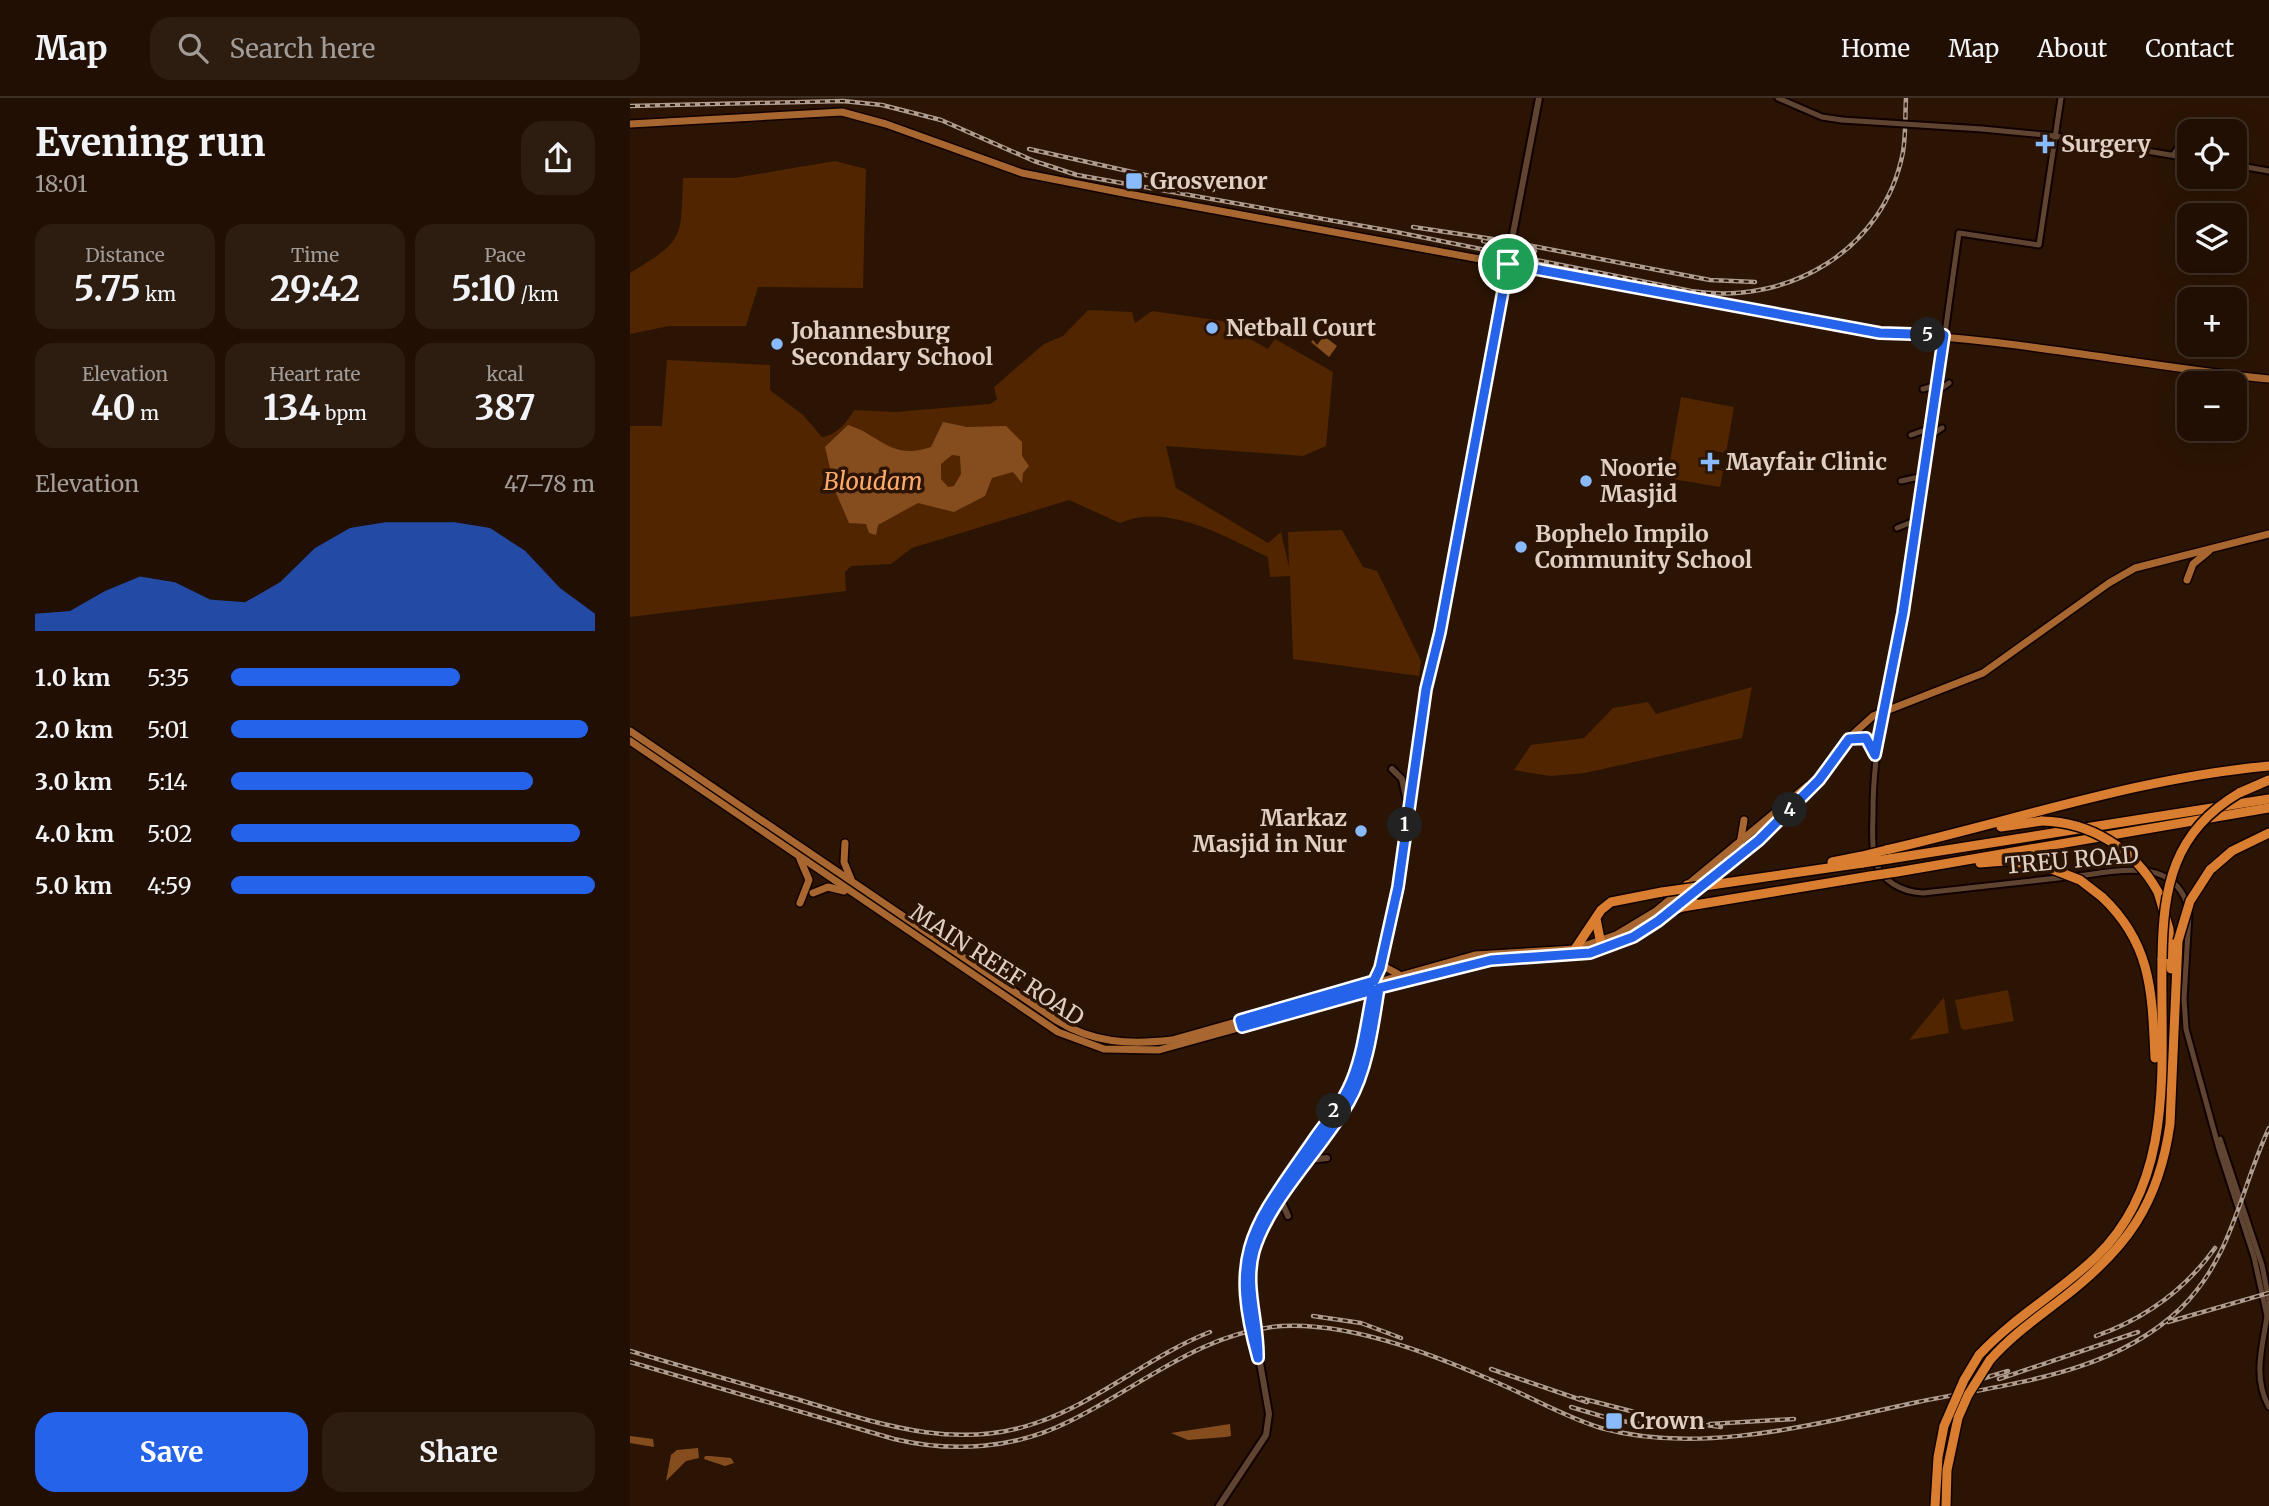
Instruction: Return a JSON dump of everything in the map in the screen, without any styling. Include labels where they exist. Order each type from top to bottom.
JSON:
[{"type":"highway","points":[[1887,855],[2040,809],[2124,788],[2269,766]]},
{"type":"highway","points":[[1935,1506],[1938,1457],[1944,1426],[1958,1391],[1979,1355],[2000,1332],[2095,1258],[2128,1219],[2146,1184],[2158,1122],[2165,898],[2173,868],[2200,822],[2242,791],[2269,782]]},
{"type":"highway","points":[[1575,949],[1596,918],[1614,901],[1887,855],[2269,799]]},
{"type":"highway","points":[[1668,912],[2211,817],[2269,810]]},
{"type":"highway","points":[[1972,831],[2042,821],[2078,826],[2108,839],[2137,863],[2158,892],[2170,939],[2174,1020]]},
{"type":"highway","points":[[1946,1506],[1947,1470],[1958,1418],[1973,1385],[2006,1341],[2100,1268],[2121,1247],[2144,1212],[2159,1176],[2167,1144],[2178,941],[2190,901],[2210,870],[2232,851],[2269,834]]},
{"type":"highway","points":[[1945,863],[2005,861],[2045,866],[2080,880],[2102,897],[2130,928],[2146,965],[2153,1011],[2158,1122]]},
{"type":"highway","points":[[1687,885],[1685,899],[1690,903],[1702,904]]},
{"type":"highway","points":[[1596,918],[1600,946]]},
{"type":"main road","points":[[1258,1358],[1251,1267],[1261,1234],[1350,1101],[1359,1081],[1377,980],[1398,887],[1426,689],[1440,632],[1539,98]]},
{"type":"main road","points":[[630,124],[842,112],[886,124],[1022,173],[1880,333],[1944,335],[2166,368],[2269,379]]},
{"type":"main road","name":"MAIN REEF ROAD","points":[[630,731],[1046,1014],[1089,1036],[1119,1042],[1154,1042],[1241,1023],[1491,960],[1569,957],[1646,929],[1759,840],[1824,772],[1866,721],[1881,711],[1971,679],[2127,572],[2269,534]]},
{"type":"main road","points":[[2187,580],[2193,564],[2212,549]]},
{"type":"main road","points":[[1849,739],[1866,738],[1875,755]]},
{"type":"main road","name":"MAIN REEF ROAD","points":[[630,741],[1053,1028],[1082,1042],[1114,1051],[1146,1052],[1183,1045],[1241,1023],[1377,980],[1485,953],[1600,946],[1644,920],[1740,845],[1824,772]]},
{"type":"main road","points":[[1392,769],[1402,779],[1408,802]]},
{"type":"main road","points":[[1740,845],[1744,820]]},
{"type":"main road","points":[[845,843],[844,865],[855,883]]},
{"type":"main road","points":[[795,853],[808,874],[808,885],[800,903]]},
{"type":"main road","points":[[813,893],[837,888],[867,902]]},
{"type":"main road","points":[[1383,952],[1387,969],[1401,974]]},
{"type":"main road","points":[[1219,1506],[1266,1435],[1269,1414],[1244,1286],[1247,1249],[1278,1191],[1348,1090],[1357,1066],[1376,989]]},
{"type":"main road","points":[[1310,1160],[1327,1158]]},
{"type":"main road","points":[[1282,1200],[1288,1216]]},
{"type":"street","points":[[1778,98],[1822,117],[1842,120],[2055,136],[2177,156]]},
{"type":"street","points":[[2055,136],[2061,98]]},
{"type":"street","name":"TREU ROAD","points":[[2055,136],[2039,245],[1959,233],[1903,613],[1881,711],[1875,755],[1875,862],[1882,875],[1905,890],[1923,892],[2146,870],[2163,874],[2178,886],[2186,899],[2189,916],[2185,1020],[2254,1257],[2267,1316]]},
{"type":"street","points":[[2173,155],[2177,150]]},
{"type":"street","points":[[2247,167],[2269,171]]},
{"type":"street","points":[[1923,389],[1936,389],[1950,383]]},
{"type":"street","points":[[1911,435],[1931,428]]},
{"type":"street","points":[[1930,436],[1942,428]]},
{"type":"street","points":[[1901,481],[1924,476]]},
{"type":"street","points":[[1897,528],[1917,520]]},
{"type":"street","name":"TREU ROAD","points":[[2217,1133],[2257,1250],[2269,1301],[2259,1368],[2262,1390],[2269,1407]]},
{"type":"shaded area","points":[[835,161],[866,169],[863,288],[758,287],[746,326],[669,326],[630,334],[630,273],[661,253],[676,236],[680,227],[683,178],[734,178]]},
{"type":"shaded area","points":[[1088,310],[1132,312],[1135,323],[1152,311],[1258,326],[1250,339],[1268,349],[1275,339],[1333,372],[1326,446],[1303,456],[1166,446],[1176,488],[1268,543],[1281,532],[1289,567],[1288,532],[1342,530],[1363,567],[1377,571],[1421,661],[1419,676],[1293,659],[1290,576],[1270,577],[1268,557],[1215,532],[1177,519],[1138,518],[1120,523],[1069,500],[912,548],[891,564],[851,566],[845,572],[846,591],[630,617],[630,426],[662,426],[667,360],[770,365],[770,390],[803,415],[822,437],[837,431],[854,410],[895,412],[990,404],[997,399],[994,387],[1044,344],[1063,336]]},
{"type":"shaded area","points":[[1681,397],[1734,407],[1726,453],[1708,450],[1705,468],[1723,471],[1720,487],[1667,478]]},
{"type":"shaded area","points":[[1752,687],[1742,738],[1585,773],[1550,776],[1514,770],[1531,745],[1584,738],[1613,708],[1648,702],[1656,714]]},
{"type":"shaded area","points":[[2008,990],[2014,1021],[1964,1030],[1961,1028],[1955,1000]]},
{"type":"shaded area","points":[[1944,997],[1949,1033],[1909,1040]]},
{"type":"water","points":[[1324,336],[1337,346],[1329,357],[1311,342],[1313,340],[1317,345]]},
{"type":"water","name":"Bloudam","points":[[943,422],[967,427],[1006,426],[1022,442],[1022,456],[1029,466],[1023,473],[1022,483],[1013,472],[992,478],[985,496],[954,512],[918,503],[878,525],[876,535],[869,533],[866,524],[849,523],[836,493],[825,447],[848,425],[895,449],[906,451],[931,447]],"holes":[[[952,455],[960,456],[961,474],[954,486],[948,487],[941,479],[941,464]]]},
{"type":"water","points":[[1230,1424],[1231,1436],[1226,1437],[1188,1440],[1171,1433]]},
{"type":"water","points":[[630,1436],[653,1439],[654,1447],[630,1443]]},
{"type":"water","points":[[698,1448],[699,1458],[686,1461],[666,1481],[671,1455],[677,1450]]},
{"type":"water","points":[[705,1456],[731,1458],[734,1463],[725,1466],[704,1459]]},
{"type":"railway","points":[[630,106],[843,101],[882,105],[941,120],[1034,161],[1077,175],[1391,231],[1691,291],[1727,293],[1762,290],[1795,280],[1826,264],[1853,243],[1875,218],[1892,187],[1903,152],[1906,98]]},
{"type":"railway","points":[[1029,149],[1213,190]]},
{"type":"railway","points":[[1413,227],[1493,239]]},
{"type":"railway","points":[[1483,241],[1535,251]]},
{"type":"railway","points":[[1527,245],[1710,280],[1755,282]]},
{"type":"railway","points":[[630,1362],[894,1439],[939,1446],[984,1446],[1028,1438],[1070,1421],[1172,1363],[1225,1339],[1253,1330],[1310,1326],[1398,1344],[1482,1376],[1601,1428],[1640,1436],[1679,1439],[1760,1433],[2022,1382],[2090,1363],[2122,1349],[2152,1331],[2180,1309],[2212,1268],[2233,1223],[2269,1128]]},
{"type":"railway","points":[[2096,1336],[2147,1312],[2177,1290],[2215,1248]]},
{"type":"railway","points":[[2168,1322],[2269,1293]]},
{"type":"railway","points":[[1313,1316],[1361,1323],[1401,1338]]},
{"type":"railway","points":[[630,1351],[884,1424],[944,1434],[974,1435],[1005,1431],[1059,1414],[1166,1353],[1210,1332]]},
{"type":"railway","points":[[1999,1379],[2138,1332]]},
{"type":"railway","points":[[1491,1369],[1587,1402]]},
{"type":"railway","points":[[1961,1385],[2008,1371]]},
{"type":"railway","points":[[1580,1398],[1654,1417]]},
{"type":"railway","points":[[1571,1407],[1611,1419],[1656,1427]]},
{"type":"railway","points":[[1644,1417],[1721,1427]]},
{"type":"railway","points":[[1710,1424],[1794,1419]]},
{"type":"place","name":"Surgery","points":[[2045,144]]},
{"type":"place","name":"Grosvenor","points":[[1134,181]]},
{"type":"place","name":"Netball Court","points":[[1212,328]]},
{"type":"place","name":"Johannesburg Secondary School","points":[[777,344]]},
{"type":"place","name":"Mayfair Clinic","points":[[1710,462]]},
{"type":"place","name":"Noorie Masjid","points":[[1586,481]]},
{"type":"place","name":"Bophelo Impilo Community School","points":[[1521,547]]},
{"type":"place","name":"Markaz Masjid in Nur","points":[[1361,831]]},
{"type":"place","name":"Crown","points":[[1614,1421]]},
{"type":"route","points":[[1508,264],[1880,333],[1944,335],[1903,613],[1881,711],[1875,755],[1871,742],[1866,738],[1858,736],[1849,739],[1819,780],[1759,840],[1658,921],[1633,937],[1590,953],[1569,957],[1491,960],[1379,988],[1362,1072],[1350,1101],[1267,1222],[1255,1251],[1250,1282],[1258,1358],[1244,1286],[1247,1249],[1257,1225],[1278,1191],[1348,1090],[1357,1066],[1373,990],[1242,1027],[1240,1020],[1374,981],[1380,968],[1398,887],[1418,732],[1449,586],[1508,264]]}]
